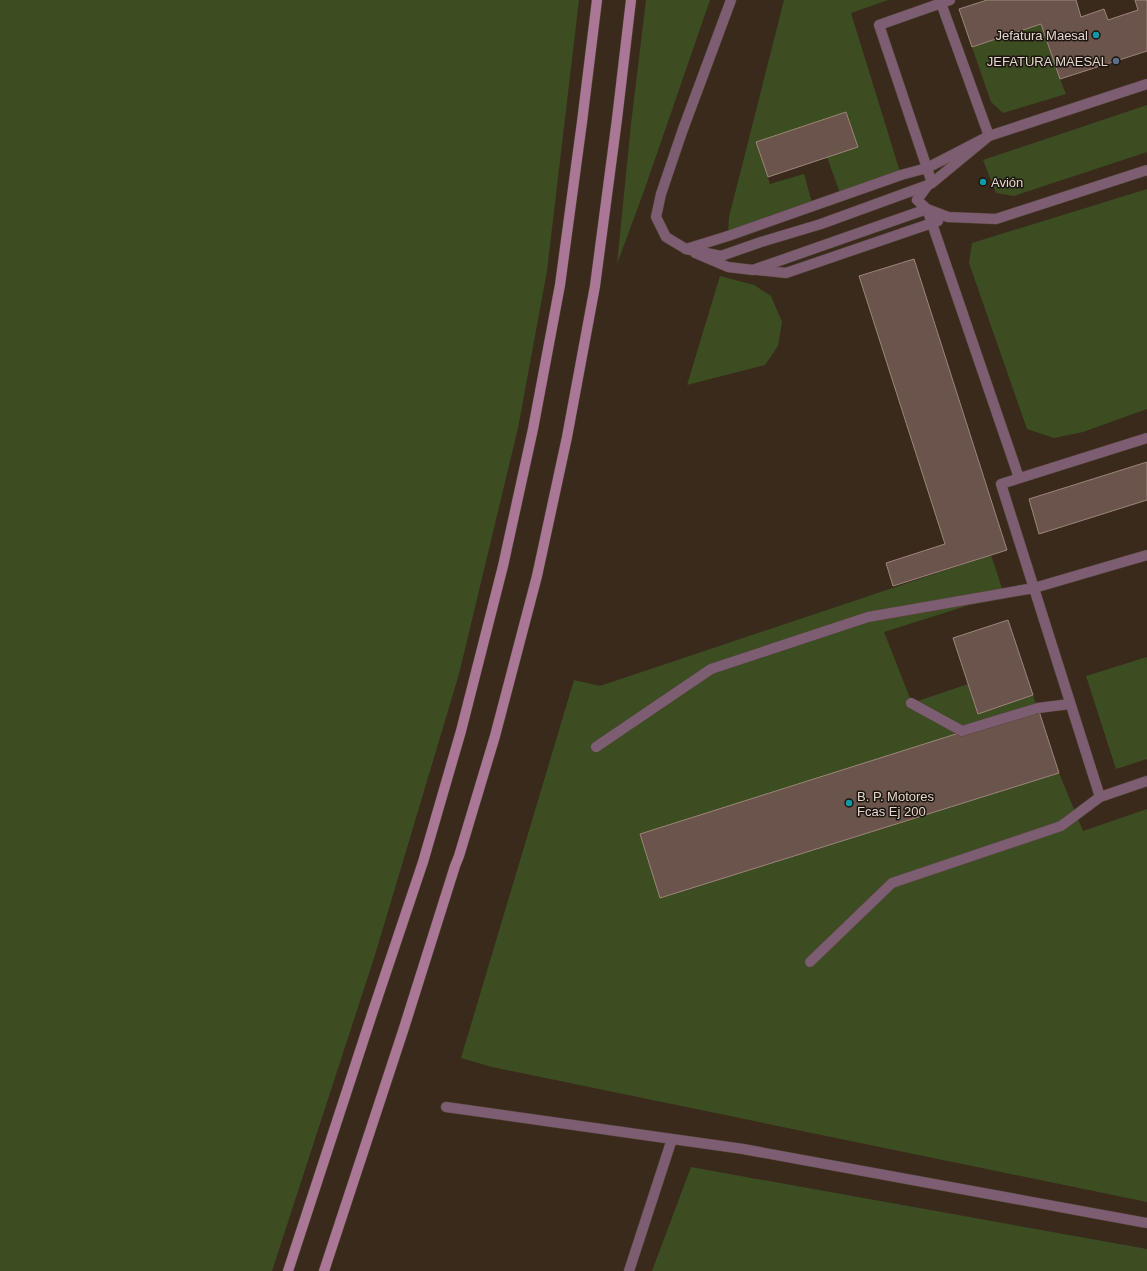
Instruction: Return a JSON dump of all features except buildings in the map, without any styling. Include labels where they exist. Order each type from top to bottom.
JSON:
[{"type":"main road","points":[[288,1271],[423,862],[461,731],[503,566],[533,429],[560,285],[597,0]]},
{"type":"main road","points":[[324,1271],[459,856],[495,736],[537,576],[567,437],[595,286],[631,0]]},
{"type":"street","points":[[731,0],[682,132],[661,194],[656,217],[666,237],[686,249],[728,268],[786,272],[948,218],[996,219],[1147,170]]},
{"type":"street","points":[[930,184],[928,168],[879,25],[945,1],[989,136]]},
{"type":"street","points":[[686,249],[728,236],[901,175],[928,168],[989,136],[1147,84]]},
{"type":"street","points":[[948,218],[927,209],[917,200],[930,184],[989,136]]},
{"type":"street","points":[[686,249],[720,256],[821,224],[930,184]]},
{"type":"street","points":[[753,270],[927,209]]},
{"type":"street","points":[[927,209],[1019,478]]},
{"type":"street","points":[[1100,797],[1001,484],[1147,438]]},
{"type":"street","points":[[596,747],[711,669],[868,617],[1034,588],[1147,555]]},
{"type":"street","points":[[912,704],[962,731],[1038,708],[1070,704]]},
{"type":"street","points":[[810,962],[892,883],[1061,826],[1100,797],[1147,781]]},
{"type":"street","points":[[446,1107],[743,1149],[1147,1223]]},
{"type":"street","points":[[629,1271],[672,1139]]},
{"type":"green space","points":[[0,0],[579,0],[547,271],[518,428],[459,674],[375,955],[272,1271],[0,1271]]},
{"type":"green space","points":[[646,0],[710,0],[644,191],[617,264],[631,124]]},
{"type":"green space","points":[[784,0],[888,0],[851,13],[901,175],[841,196],[827,157],[858,147],[846,112],[756,142],[770,184],[804,174],[813,206],[728,236],[729,217]]},
{"type":"green space","points":[[1041,24],[1066,94],[1003,113],[991,102],[972,47]]},
{"type":"green space","points":[[1147,105],[1147,152],[1014,196],[996,193],[983,160]]},
{"type":"green space","points":[[1147,189],[1147,409],[1083,432],[1054,438],[1027,429],[969,263],[972,243]]},
{"type":"green space","points":[[720,276],[754,285],[771,296],[782,322],[778,346],[765,365],[687,385]]},
{"type":"green space","points":[[991,555],[1004,594],[884,632],[912,703],[968,684],[978,714],[1033,695],[1059,773],[1083,831],[1147,809],[1147,1202],[492,1067],[461,1058],[574,680],[600,686]]},
{"type":"green space","points":[[1147,657],[1147,759],[1116,769],[1086,676]]},
{"type":"green space","points":[[691,1167],[1147,1249],[1147,1271],[652,1271]]},
{"type":"place","name":"Jefatura Maesal","points":[[1096,35]]},
{"type":"place","name":"JEFATURA MAESAL","points":[[1116,61]]},
{"type":"place","name":"Avión","points":[[983,182]]},
{"type":"place","name":"B. P. Motores Fcas Ej 200","points":[[849,803]]}]
